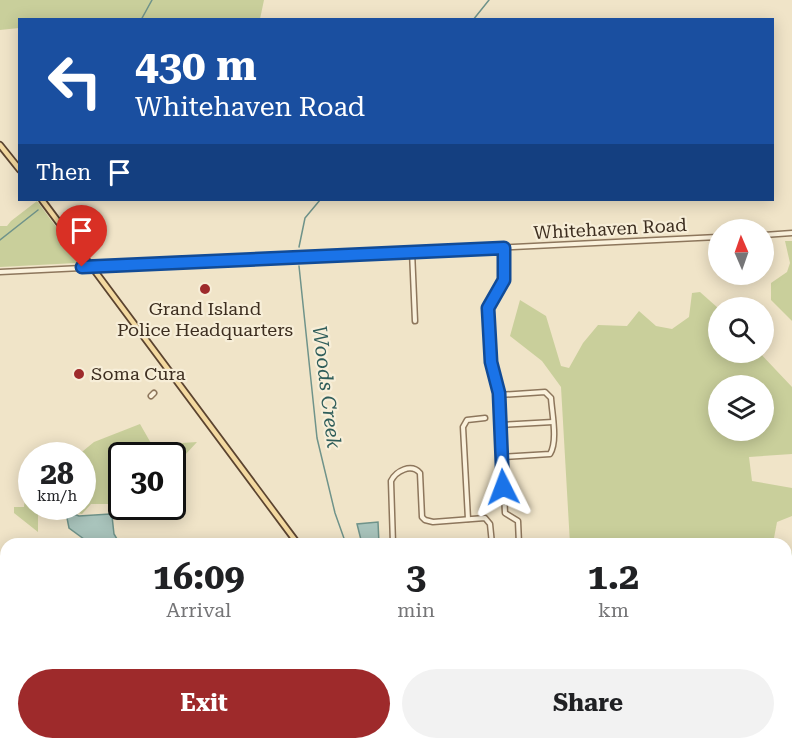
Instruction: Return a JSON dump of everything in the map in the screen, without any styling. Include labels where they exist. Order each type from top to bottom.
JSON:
[{"type":"main road","points":[[0,145],[18,168]]},
{"type":"main road","points":[[43,201],[294,538]]},
{"type":"street","points":[[774,234],[792,233]]},
{"type":"street","name":"Whitehaven Road","points":[[0,272],[708,238]]},
{"type":"street","points":[[504,248],[504,280],[488,308],[491,362],[499,395],[505,513],[518,521],[519,538]]},
{"type":"street","points":[[412,251],[415,321]]},
{"type":"street","points":[[499,395],[545,393],[551,399],[553,448],[550,454],[502,457]]},
{"type":"street","points":[[468,519],[463,427],[467,420],[485,418]]},
{"type":"street","points":[[500,425],[552,422]]},
{"type":"street","points":[[393,538],[391,481],[395,475],[407,469],[417,469],[420,473],[422,517],[425,520],[485,518],[491,527],[492,538]]},
{"type":"green space","points":[[0,0],[264,0],[260,18],[18,18],[18,28],[0,30]]},
{"type":"green space","points":[[37,201],[79,258],[76,263],[0,267],[0,226],[7,226]]},
{"type":"green space","points":[[785,241],[792,241],[792,321],[774,303],[774,297],[771,297],[771,285],[774,285],[774,281],[787,272],[790,263]]},
{"type":"green space","points":[[700,292],[708,299],[708,363],[769,363],[792,387],[792,454],[749,457],[752,481],[792,488],[792,516],[777,522],[774,538],[570,538],[561,387],[542,361],[510,336],[520,300],[546,316],[561,366],[569,368],[583,343],[598,325],[627,326],[639,311],[656,326],[672,329],[689,317],[692,293]]},
{"type":"green space","points":[[140,424],[150,442],[108,442],[108,504],[96,504],[96,442],[94,442]]},
{"type":"green space","points":[[197,442],[186,454],[186,443]]},
{"type":"green space","points":[[14,507],[18,507],[18,516],[14,513]]},
{"type":"green space","points":[[23,520],[38,520],[38,532]]},
{"type":"water","points":[[108,514],[108,520],[112,520],[116,538],[83,538],[69,528],[67,520],[96,520],[96,515]]},
{"type":"water","points":[[378,522],[379,538],[360,538],[357,524]]},
{"type":"waterway","points":[[142,18],[152,0]]},
{"type":"waterway","name":"Woods Creek","points":[[475,18],[489,0]]},
{"type":"waterway","name":"Woods Creek","points":[[299,247],[305,218],[319,201]]},
{"type":"waterway","points":[[0,240],[38,210]]},
{"type":"waterway","name":"Woods Creek","points":[[299,266],[317,438],[335,513],[344,538]]},
{"type":"place","name":"Grand Island Police Headquarters","points":[[205,289]]},
{"type":"place","name":"Soma Cura","points":[[79,374]]},
{"type":"route","points":[[82,267],[504,248],[504,280],[488,308],[491,362],[499,393],[503,487]]}]
